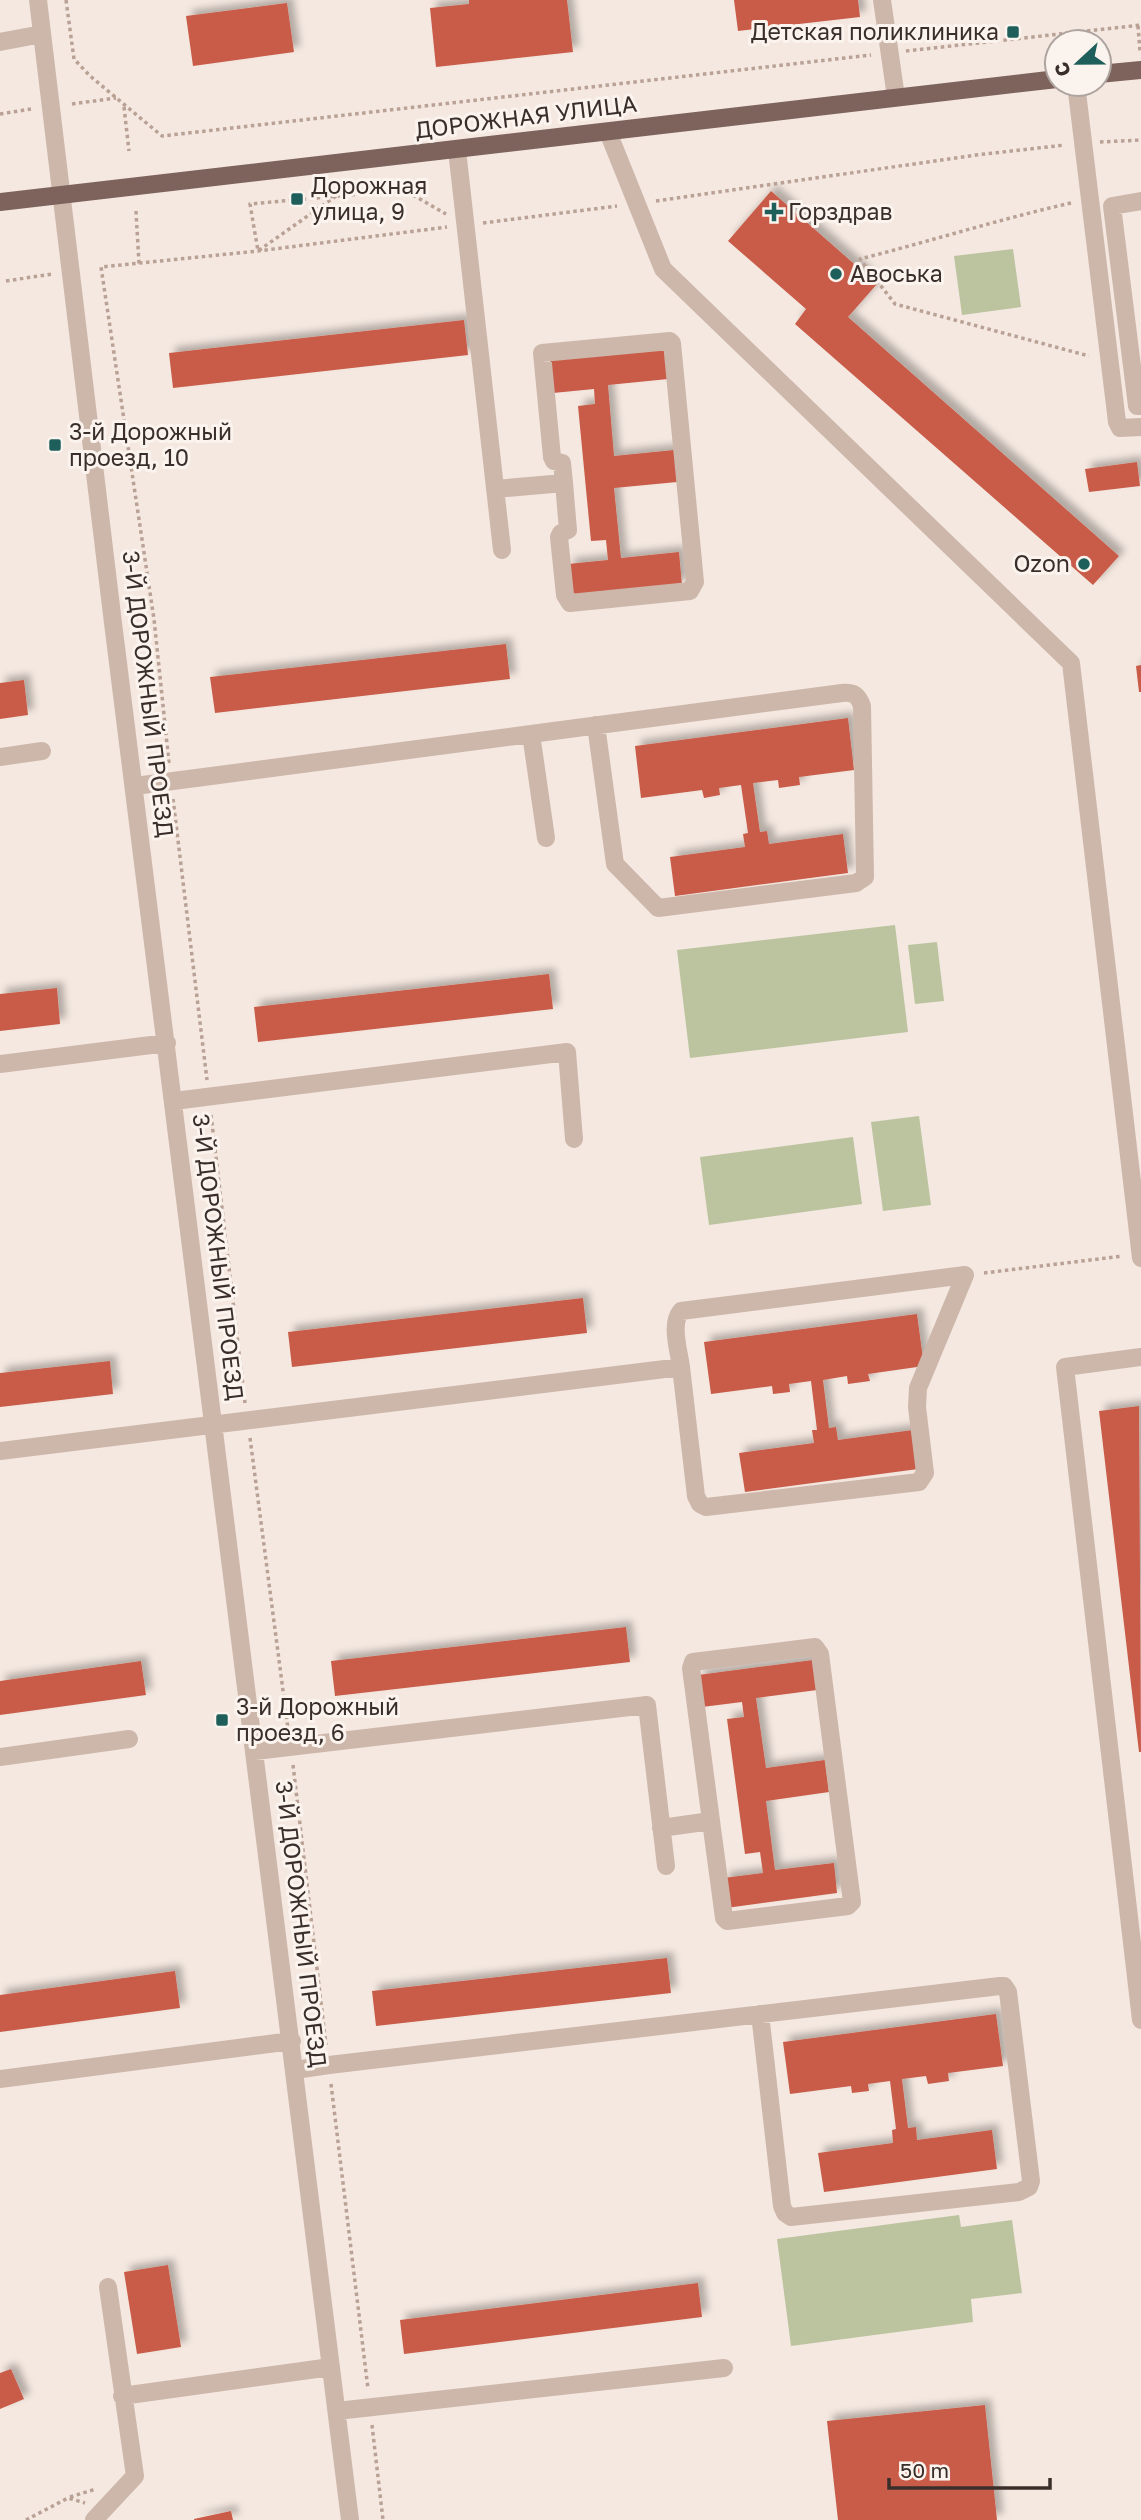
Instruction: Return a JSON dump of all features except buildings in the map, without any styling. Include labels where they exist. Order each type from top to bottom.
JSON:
[{"type":"main road","points":[[1113,73],[1141,70]]},
{"type":"main road","name":"ДОРОЖНАЯ УЛИЦА","points":[[0,202],[1043,81]]},
{"type":"street","name":"3-Й ДОРОЖНЫЙ ПРОЕЗД","points":[[38,0],[350,2520]]},
{"type":"street","points":[[882,0],[896,97]]},
{"type":"street","points":[[0,42],[42,34]]},
{"type":"street","points":[[1078,98],[1117,422],[1119,428],[1141,427]]},
{"type":"street","points":[[608,132],[663,269],[1071,663],[1141,1256]]},
{"type":"street","points":[[457,150],[502,550]]},
{"type":"street","points":[[1091,204],[1112,206],[1141,201]]},
{"type":"street","points":[[1112,206],[1137,406],[1141,406]]},
{"type":"street","points":[[670,341],[674,357],[694,588],[685,593],[574,604],[566,600],[559,537],[568,530],[564,483],[562,463],[551,457],[542,353],[670,341]]},
{"type":"street","points":[[495,489],[564,483]]},
{"type":"street","points":[[135,786],[596,725],[842,693],[855,694],[862,706],[865,877],[856,883],[829,887],[666,908],[654,906],[615,864],[596,725]]},
{"type":"street","points":[[531,734],[545,838]]},
{"type":"street","points":[[0,757],[42,751]]},
{"type":"street","points":[[0,1064],[167,1043]]},
{"type":"street","points":[[174,1101],[567,1052],[574,1139]]},
{"type":"street","points":[[965,1275],[918,1388],[917,1407],[925,1473],[919,1482],[706,1507],[700,1504],[696,1496],[681,1367],[675,1324],[681,1311],[965,1275]]},
{"type":"street","points":[[1141,1357],[1065,1367],[1141,2020]]},
{"type":"street","points":[[0,1451],[681,1367]]},
{"type":"street","points":[[815,1647],[820,1654],[852,1902],[848,1906],[727,1921],[723,1912],[711,1821],[691,1664],[696,1661],[815,1647]]},
{"type":"street","points":[[255,1751],[647,1705],[666,1866]]},
{"type":"street","points":[[0,1757],[129,1739]]},
{"type":"street","points":[[661,1828],[711,1821]]},
{"type":"street","points":[[295,2070],[329,2065],[760,2014],[1004,1986],[1008,1992],[1031,2181],[1029,2187],[1019,2192],[791,2217],[785,2213],[782,2206],[760,2014]]},
{"type":"street","points":[[0,2080],[292,2041]]},
{"type":"street","points":[[99,2515],[135,2476],[108,2287]]},
{"type":"street","points":[[122,2396],[331,2367]]},
{"type":"street","points":[[337,2411],[724,2368]]},
{"type":"path","points":[[66,0],[74,60],[162,136],[1139,26],[1141,58]]},
{"type":"path","points":[[72,104],[116,98]]},
{"type":"path","points":[[124,105],[130,150]]},
{"type":"path","points":[[0,114],[33,109]]},
{"type":"path","points":[[89,269],[638,204],[963,157],[1083,143],[1141,140]]},
{"type":"path","points":[[258,251],[250,204],[404,190],[466,225]]},
{"type":"path","points":[[258,251],[336,196]]},
{"type":"path","points":[[1091,204],[1020,215],[860,260],[895,304],[1110,362]]},
{"type":"path","points":[[135,211],[139,264]]},
{"type":"path","points":[[101,267],[154,619],[247,1420],[290,1747],[383,2520]]},
{"type":"path","points":[[5,281],[52,274]]},
{"type":"path","points":[[965,1275],[1141,1256]]},
{"type":"path","points":[[26,2520],[68,2498],[99,2515]]},
{"type":"green space","points":[[1013,249],[1021,307],[962,315],[954,256]]},
{"type":"green space","points":[[895,925],[908,1032],[690,1058],[677,950]]},
{"type":"green space","points":[[937,942],[944,1001],[915,1004],[908,945]]},
{"type":"green space","points":[[919,1116],[931,1205],[883,1211],[871,1122]]},
{"type":"green space","points":[[853,1137],[862,1204],[709,1225],[700,1157]]},
{"type":"green space","points":[[959,2215],[961,2227],[1012,2220],[1022,2293],[971,2299],[973,2322],[791,2346],[777,2239]]},
{"type":"place","name":"Детская поликлиника","points":[[1013,32]]},
{"type":"place","name":"Дорожная улица, 9","points":[[297,199]]},
{"type":"place","name":"Горздрав","points":[[774,212]]},
{"type":"place","name":"Авоська","points":[[836,274]]},
{"type":"place","name":"3-й Дорожный проезд, 10","points":[[55,445]]},
{"type":"place","name":"Ozon","points":[[1084,564]]},
{"type":"place","name":"3-й Дорожный проезд, 6","points":[[222,1720]]}]
